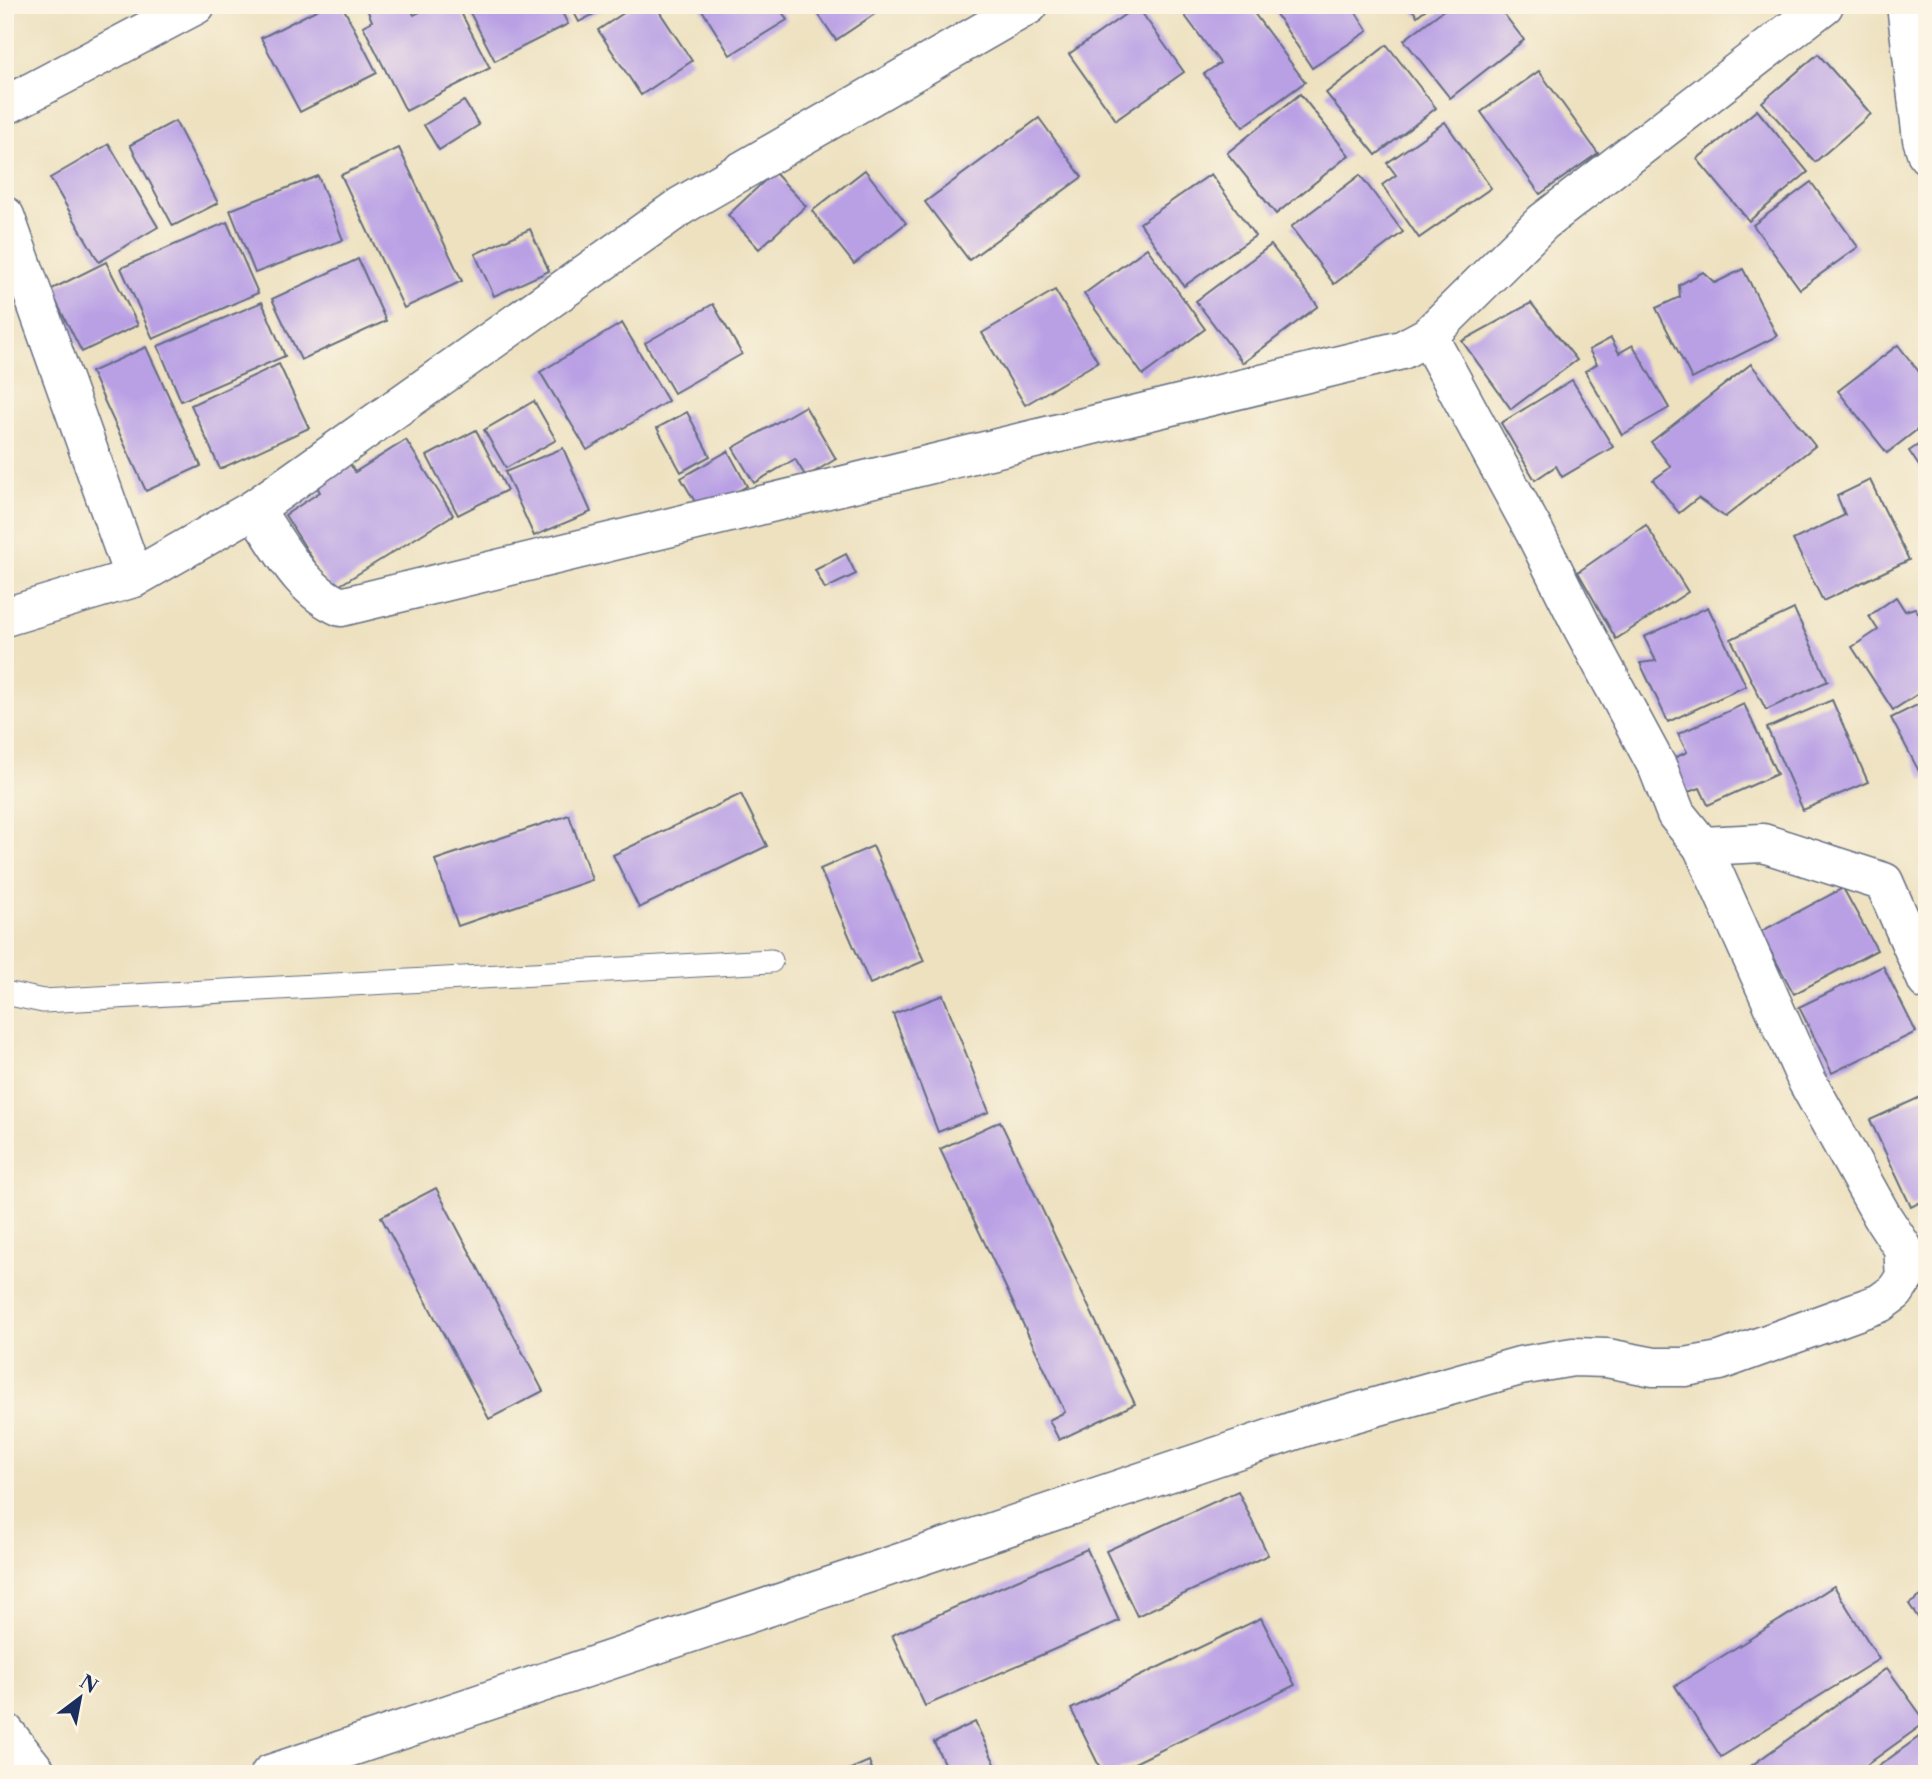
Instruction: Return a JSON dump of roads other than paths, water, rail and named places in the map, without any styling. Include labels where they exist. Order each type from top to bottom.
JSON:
[{"type":"street","points":[[5,106],[196,5]]},
{"type":"street","points":[[5,617],[134,578],[254,509],[681,206],[1029,5]]},
{"type":"street","points":[[254,509],[307,585],[324,600],[341,607],[1402,350],[1428,336],[1543,222],[1824,5]]},
{"type":"street","points":[[1906,5],[1922,139],[1927,155]]},
{"type":"street","points":[[5,216],[134,578]]},
{"type":"street","points":[[270,1774],[1305,1427],[1520,1366],[1573,1357],[1607,1358],[1654,1367],[1685,1367],[1720,1361],[1880,1304],[1895,1293],[1905,1277],[1903,1248],[1882,1216],[1807,1081],[1702,846],[1676,814],[1658,768],[1428,336]]},
{"type":"street","points":[[1702,846],[1763,843],[1884,882],[1927,981]]},
{"type":"street","points":[[5,1732],[38,1774]]},
{"type":"lane","points":[[5,993],[43,1001],[771,961]]}]
